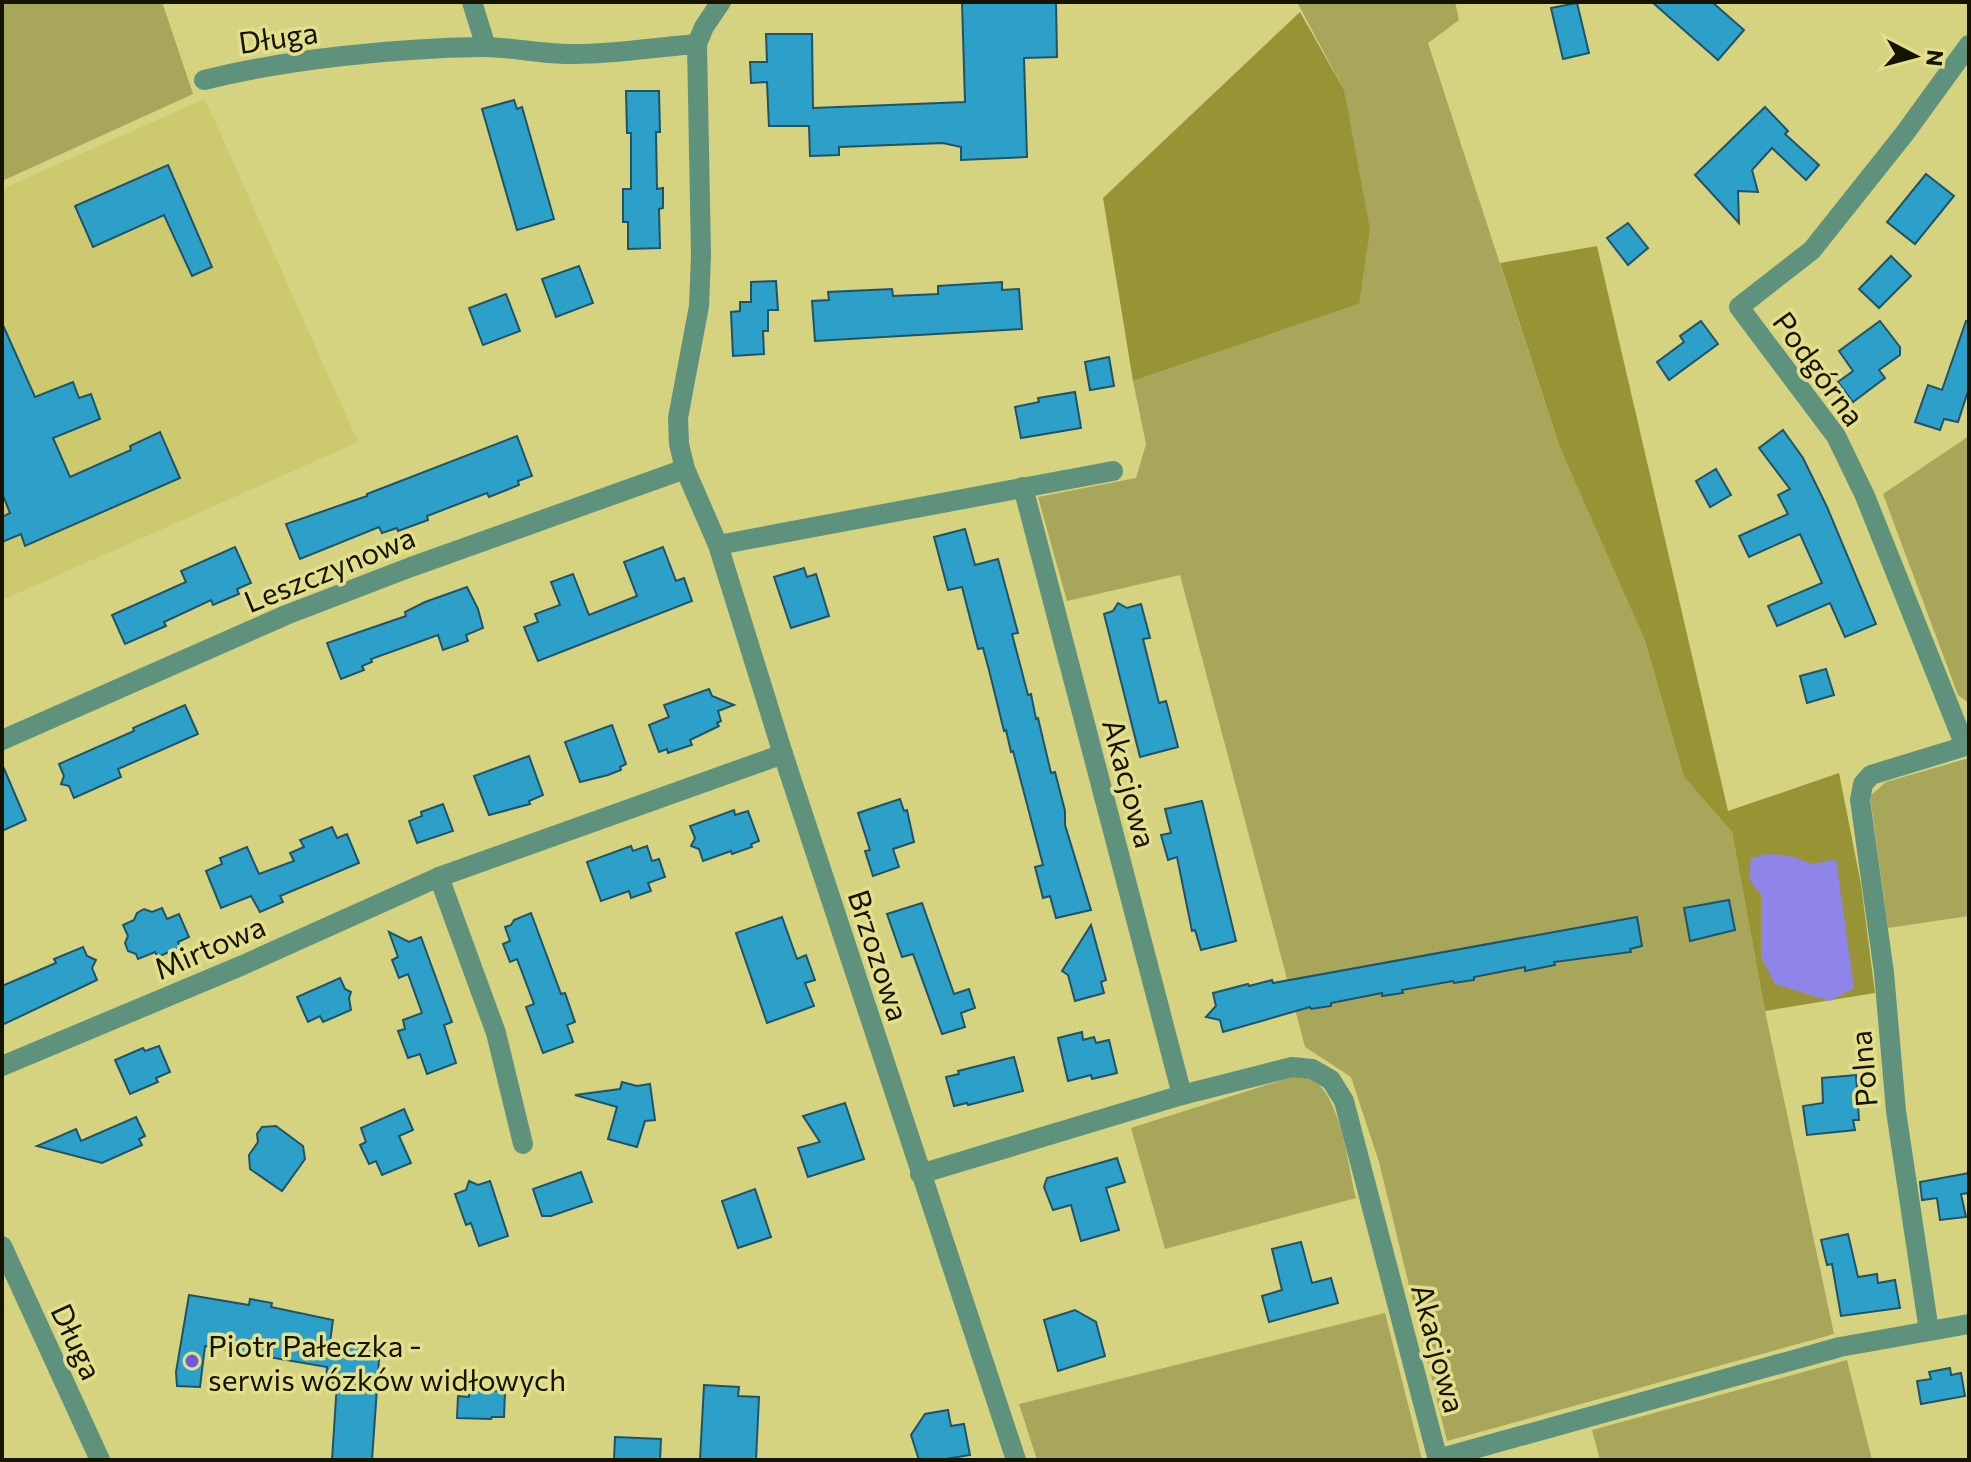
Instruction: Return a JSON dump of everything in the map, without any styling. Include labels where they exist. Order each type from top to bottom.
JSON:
[{"type":"street","points":[[472,2],[486,47]]},
{"type":"street","points":[[685,469],[679,444],[678,418],[699,306],[701,256],[697,44],[721,2]]},
{"type":"street","name":"Długa","points":[[204,80],[236,72],[346,57],[486,47],[569,54],[697,44]]},
{"type":"street","name":"Podgórna","points":[[1967,745],[1865,496],[1836,436],[1739,307],[1812,250],[1905,133],[1969,45]]},
{"type":"street","name":"Brzozowa","points":[[685,469],[718,545],[783,754],[1016,1460]]},
{"type":"street","name":"Leszczynowa","points":[[2,740],[286,615],[685,469]]},
{"type":"street","points":[[718,545],[1113,471]]},
{"type":"street","name":"Akacjowa","points":[[1023,487],[1182,1095]]},
{"type":"street","name":"Polna","points":[[1929,1331],[1896,1111],[1884,973],[1860,800],[1863,784],[1871,775],[1967,745]]},
{"type":"street","name":"Mirtowa","points":[[2,1066],[243,965],[439,877],[783,754]]},
{"type":"street","points":[[439,877],[496,1033],[523,1144]]},
{"type":"street","name":"Akacjowa","points":[[920,1174],[1182,1095],[1292,1067],[1312,1069],[1331,1080],[1344,1101],[1438,1460],[1840,1347],[1969,1324]]},
{"type":"street","name":"Długa","points":[[2,1246],[100,1460]]},
{"type":"shaded area","points":[[2,2],[162,2],[193,94],[2,181]]},
{"type":"shaded area","points":[[1297,2],[1455,2],[1459,20],[1428,43],[1560,448],[1645,641],[1684,777],[1732,832],[1765,1011],[1834,1334],[1447,1441],[1379,1162],[1351,1077],[1305,1047],[1180,575],[1067,601],[1038,497],[1136,478],[1146,444],[1133,381],[1359,304],[1344,90]]},
{"type":"shaded area","points":[[1300,12],[1344,90],[1370,229],[1359,304],[1133,381],[1103,198]]},
{"type":"shaded area","points":[[205,99],[358,442],[2,600],[2,189]]},
{"type":"shaded area","points":[[1597,246],[1728,811],[1839,773],[1861,884],[1875,993],[1765,1011],[1732,832],[1684,777],[1645,641],[1560,448],[1500,263]]},
{"type":"shaded area","points":[[1969,436],[1969,703],[1958,695],[1883,494]]},
{"type":"shaded area","points":[[1969,758],[1969,916],[1888,928],[1870,796],[1886,782]]},
{"type":"shaded area","points":[[1769,854],[1794,857],[1812,864],[1836,859],[1854,988],[1830,1001],[1775,984],[1761,957],[1761,895],[1749,879],[1751,858]]},
{"type":"shaded area","points":[[1295,1076],[1313,1080],[1331,1102],[1342,1134],[1356,1198],[1165,1249],[1131,1128]]},
{"type":"shaded area","points":[[1385,1313],[1422,1460],[1037,1460],[1019,1404]]},
{"type":"shaded area","points":[[1847,1360],[1872,1460],[1600,1460],[1592,1430]]},
{"type":"building","points":[[962,2],[1056,2],[1057,57],[1024,58],[1027,157],[961,160],[961,147],[943,143],[839,147],[839,155],[810,156],[809,126],[769,126],[767,82],[751,83],[750,62],[767,62],[766,34],[812,34],[813,108],[965,102]]},
{"type":"building","points":[[1652,2],[1712,2],[1744,30],[1718,60]]},
{"type":"building","points":[[1577,3],[1589,53],[1563,59],[1551,8]]},
{"type":"building","points":[[626,91],[659,91],[657,189],[663,188],[663,208],[659,209],[660,248],[628,249],[628,222],[623,222],[623,189],[631,189],[631,133],[627,133]]},
{"type":"building","points":[[514,100],[517,109],[522,107],[554,219],[517,230],[482,109]]},
{"type":"building","points":[[1765,107],[1788,131],[1785,134],[1819,165],[1806,180],[1772,148],[1752,170],[1758,192],[1738,191],[1739,223],[1695,175]]},
{"type":"building","points":[[168,165],[212,267],[192,276],[164,215],[93,247],[75,206]]},
{"type":"building","points":[[1926,174],[1954,196],[1915,244],[1887,222]]},
{"type":"building","points":[[1628,223],[1648,248],[1628,265],[1607,238]]},
{"type":"building","points":[[1891,256],[1911,276],[1879,308],[1859,289]]},
{"type":"building","points":[[579,266],[593,303],[556,317],[542,279]]},
{"type":"building","points":[[776,281],[778,310],[768,310],[768,331],[763,331],[764,354],[733,356],[731,312],[740,311],[740,302],[751,302],[751,282]]},
{"type":"building","points":[[1002,282],[1002,290],[1019,289],[1022,329],[815,341],[812,301],[829,300],[828,292],[892,289],[893,296],[938,294],[938,286]]},
{"type":"building","points":[[506,294],[520,331],[483,345],[469,308]]},
{"type":"building","points":[[1701,321],[1718,344],[1669,380],[1657,362],[1684,342],[1680,336]]},
{"type":"building","points":[[1880,321],[1900,347],[1900,355],[1879,370],[1885,378],[1853,402],[1838,382],[1853,371],[1839,351]]},
{"type":"building","points":[[1966,321],[1969,322],[1969,388],[1958,422],[1944,419],[1940,430],[1915,422],[1928,385],[1942,390]]},
{"type":"building","points":[[2,323],[35,397],[73,382],[79,398],[91,394],[100,419],[53,438],[70,477],[131,450],[130,446],[160,432],[180,478],[25,546],[21,534],[2,542],[2,517],[10,513],[2,493]]},
{"type":"building","points":[[1109,357],[1114,386],[1090,390],[1085,362]]},
{"type":"building","points":[[1075,392],[1081,428],[1021,438],[1015,407],[1039,402],[1038,398]]},
{"type":"building","points":[[1783,430],[1803,458],[1827,507],[1876,624],[1845,637],[1830,603],[1777,626],[1768,606],[1822,583],[1800,534],[1749,557],[1739,536],[1788,514],[1778,495],[1790,489],[1759,448]]},
{"type":"building","points":[[517,436],[532,476],[518,481],[519,485],[489,497],[487,493],[427,516],[428,520],[398,531],[397,528],[382,533],[379,527],[300,559],[286,524],[367,496]]},
{"type":"building","points":[[1716,469],[1731,495],[1710,507],[1696,481]]},
{"type":"building","points":[[965,529],[975,565],[998,559],[1018,633],[1012,634],[1028,695],[1031,694],[1051,773],[1055,772],[1065,811],[1065,825],[1091,910],[1056,918],[1050,896],[1043,898],[1035,867],[1043,865],[983,648],[978,649],[962,587],[948,590],[934,537]]},
{"type":"building","points":[[235,547],[251,583],[237,589],[239,594],[213,605],[211,600],[164,622],[166,626],[125,644],[112,615],[186,582],[181,571]]},
{"type":"building","points":[[663,547],[676,581],[684,578],[692,601],[538,661],[524,627],[538,622],[535,614],[560,605],[551,582],[573,574],[589,615],[637,596],[624,562]]},
{"type":"building","points":[[804,568],[807,577],[816,574],[829,616],[791,628],[774,577]]},
{"type":"building","points":[[467,587],[483,628],[466,635],[468,641],[443,650],[438,635],[371,659],[372,662],[362,666],[364,670],[341,679],[327,643],[406,616],[405,612],[425,602]]},
{"type":"building","points":[[1118,603],[1127,608],[1141,604],[1150,638],[1143,639],[1159,703],[1166,701],[1178,747],[1140,757],[1104,614],[1113,611]]},
{"type":"building","points":[[1826,669],[1834,695],[1807,703],[1800,676]]},
{"type":"building","points":[[709,689],[712,696],[734,705],[718,711],[719,726],[690,740],[692,745],[668,753],[667,749],[659,752],[649,725],[669,717],[664,705]]},
{"type":"building","points":[[185,705],[198,734],[118,769],[121,777],[74,798],[69,786],[61,784],[64,776],[59,764]]},
{"type":"building","points":[[612,725],[626,764],[620,767],[621,770],[580,782],[565,742]]},
{"type":"building","points":[[529,756],[543,795],[529,801],[530,804],[489,815],[474,776]]},
{"type":"building","points":[[2,764],[26,820],[2,831]]},
{"type":"building","points":[[900,799],[904,811],[907,810],[914,842],[893,849],[899,867],[873,876],[865,851],[870,850],[858,813]]},
{"type":"building","points":[[1202,801],[1236,941],[1201,950],[1195,930],[1192,931],[1177,857],[1168,860],[1161,835],[1171,833],[1165,809]]},
{"type":"building","points":[[443,804],[453,831],[417,843],[409,821],[422,816],[421,812]]},
{"type":"building","points":[[734,810],[735,815],[748,811],[759,841],[751,844],[752,847],[703,861],[699,849],[691,846],[695,838],[690,826]]},
{"type":"building","points":[[332,827],[337,838],[347,834],[359,863],[280,896],[283,902],[260,912],[251,896],[221,908],[206,871],[222,864],[220,858],[247,847],[259,874],[294,861],[290,853],[304,847],[300,840]]},
{"type":"building","points":[[631,846],[633,851],[647,846],[652,861],[659,859],[665,877],[648,883],[651,891],[631,898],[629,891],[601,901],[587,862]]},
{"type":"building","points":[[1729,900],[1735,930],[1690,941],[1684,908]]},
{"type":"building","points":[[922,903],[954,994],[969,989],[975,1008],[961,1013],[965,1027],[942,1034],[913,954],[902,957],[887,914]]},
{"type":"building","points":[[162,908],[167,919],[179,914],[189,937],[178,942],[180,947],[158,957],[155,952],[138,959],[136,954],[128,951],[125,943],[128,936],[123,925],[134,920],[137,913],[144,909],[152,912]]},
{"type":"building","points":[[531,913],[561,994],[565,993],[575,1022],[567,1025],[573,1042],[543,1053],[526,1007],[534,1004],[517,959],[510,962],[503,944],[510,941],[505,927]]},
{"type":"building","points":[[782,917],[797,959],[806,955],[815,980],[805,983],[814,1006],[767,1023],[736,933]]},
{"type":"building","points":[[1637,917],[1642,946],[1630,949],[1631,952],[1554,962],[1555,965],[1525,971],[1525,967],[1474,977],[1474,980],[1453,981],[1382,996],[1382,993],[1331,1003],[1331,1006],[1310,1007],[1223,1032],[1220,1020],[1206,1017],[1216,1006],[1213,993],[1248,984],[1272,980],[1273,983]]},
{"type":"building","points":[[1091,925],[1106,980],[1101,982],[1104,993],[1075,1001],[1068,975],[1062,971]]},
{"type":"building","points":[[389,932],[409,942],[421,937],[452,1022],[444,1025],[456,1063],[427,1074],[420,1054],[408,1058],[398,1031],[405,1029],[403,1020],[422,1013],[408,974],[399,978],[392,960],[398,957]]},
{"type":"building","points":[[83,947],[87,956],[96,960],[92,968],[97,980],[2,1025],[2,986],[56,963],[54,959]]},
{"type":"building","points":[[340,978],[345,989],[351,992],[351,1010],[323,1022],[320,1016],[308,1022],[297,997]]},
{"type":"building","points":[[1082,1032],[1083,1040],[1094,1037],[1096,1043],[1109,1040],[1117,1073],[1068,1081],[1058,1038]]},
{"type":"building","points":[[159,1046],[170,1072],[156,1078],[158,1082],[130,1094],[115,1060],[143,1048],[145,1051]]},
{"type":"building","points":[[1014,1057],[1023,1091],[954,1106],[946,1077]]},
{"type":"building","points":[[1856,1075],[1859,1120],[1853,1120],[1855,1130],[1807,1135],[1803,1106],[1823,1103],[1822,1078]]},
{"type":"building","points":[[622,1082],[637,1086],[650,1084],[655,1120],[645,1121],[637,1147],[608,1139],[617,1107],[575,1095],[620,1089]]},
{"type":"building","points":[[845,1103],[864,1159],[808,1177],[798,1148],[820,1142],[803,1116]]},
{"type":"building","points":[[404,1109],[413,1130],[399,1136],[411,1163],[382,1175],[376,1161],[369,1164],[360,1145],[366,1142],[361,1128]]},
{"type":"building","points":[[136,1117],[145,1136],[139,1139],[142,1145],[102,1163],[37,1146],[76,1129],[81,1141]]},
{"type":"building","points":[[276,1126],[303,1146],[305,1159],[282,1191],[250,1169],[249,1155],[258,1142],[257,1134],[262,1127]]},
{"type":"building","points":[[1117,1158],[1125,1182],[1106,1188],[1119,1230],[1081,1241],[1071,1205],[1053,1210],[1044,1187],[1047,1178]]},
{"type":"building","points":[[581,1172],[592,1202],[551,1216],[542,1216],[533,1189]]},
{"type":"building","points":[[1969,1173],[1969,1193],[1961,1194],[1966,1217],[1940,1220],[1937,1198],[1922,1200],[1920,1182]]},
{"type":"building","points":[[469,1181],[478,1185],[490,1181],[508,1236],[479,1246],[471,1223],[466,1225],[455,1194],[466,1190]]},
{"type":"building","points":[[755,1189],[771,1237],[738,1248],[722,1201]]},
{"type":"building","points":[[1848,1234],[1858,1277],[1877,1274],[1878,1283],[1895,1280],[1900,1308],[1841,1316],[1832,1264],[1827,1265],[1821,1240]]},
{"type":"building","points":[[1301,1242],[1312,1283],[1331,1278],[1338,1303],[1269,1322],[1262,1296],[1282,1290],[1272,1249]]},
{"type":"building","points":[[189,1295],[249,1305],[250,1299],[272,1303],[271,1307],[333,1320],[330,1342],[380,1345],[372,1460],[332,1460],[337,1383],[326,1382],[327,1367],[205,1346],[200,1387],[177,1386],[176,1372]]},
{"type":"building","points":[[1075,1310],[1096,1322],[1105,1356],[1058,1371],[1044,1320]]},
{"type":"building","points":[[1950,1368],[1951,1375],[1961,1373],[1965,1396],[1921,1404],[1917,1381],[1931,1379],[1929,1372]]},
{"type":"building","points":[[704,1385],[739,1387],[738,1396],[759,1397],[756,1460],[700,1460]]},
{"type":"building","points":[[469,1387],[505,1392],[504,1417],[457,1418],[458,1396],[469,1397]]},
{"type":"building","points":[[948,1410],[951,1426],[964,1424],[970,1455],[919,1460],[911,1435],[925,1414]]},
{"type":"building","points":[[615,1437],[661,1439],[660,1460],[614,1460]]},
{"type":"place","name":"Piotr Pałeczka - serwis wózków widłowych","points":[[192,1361]]}]
